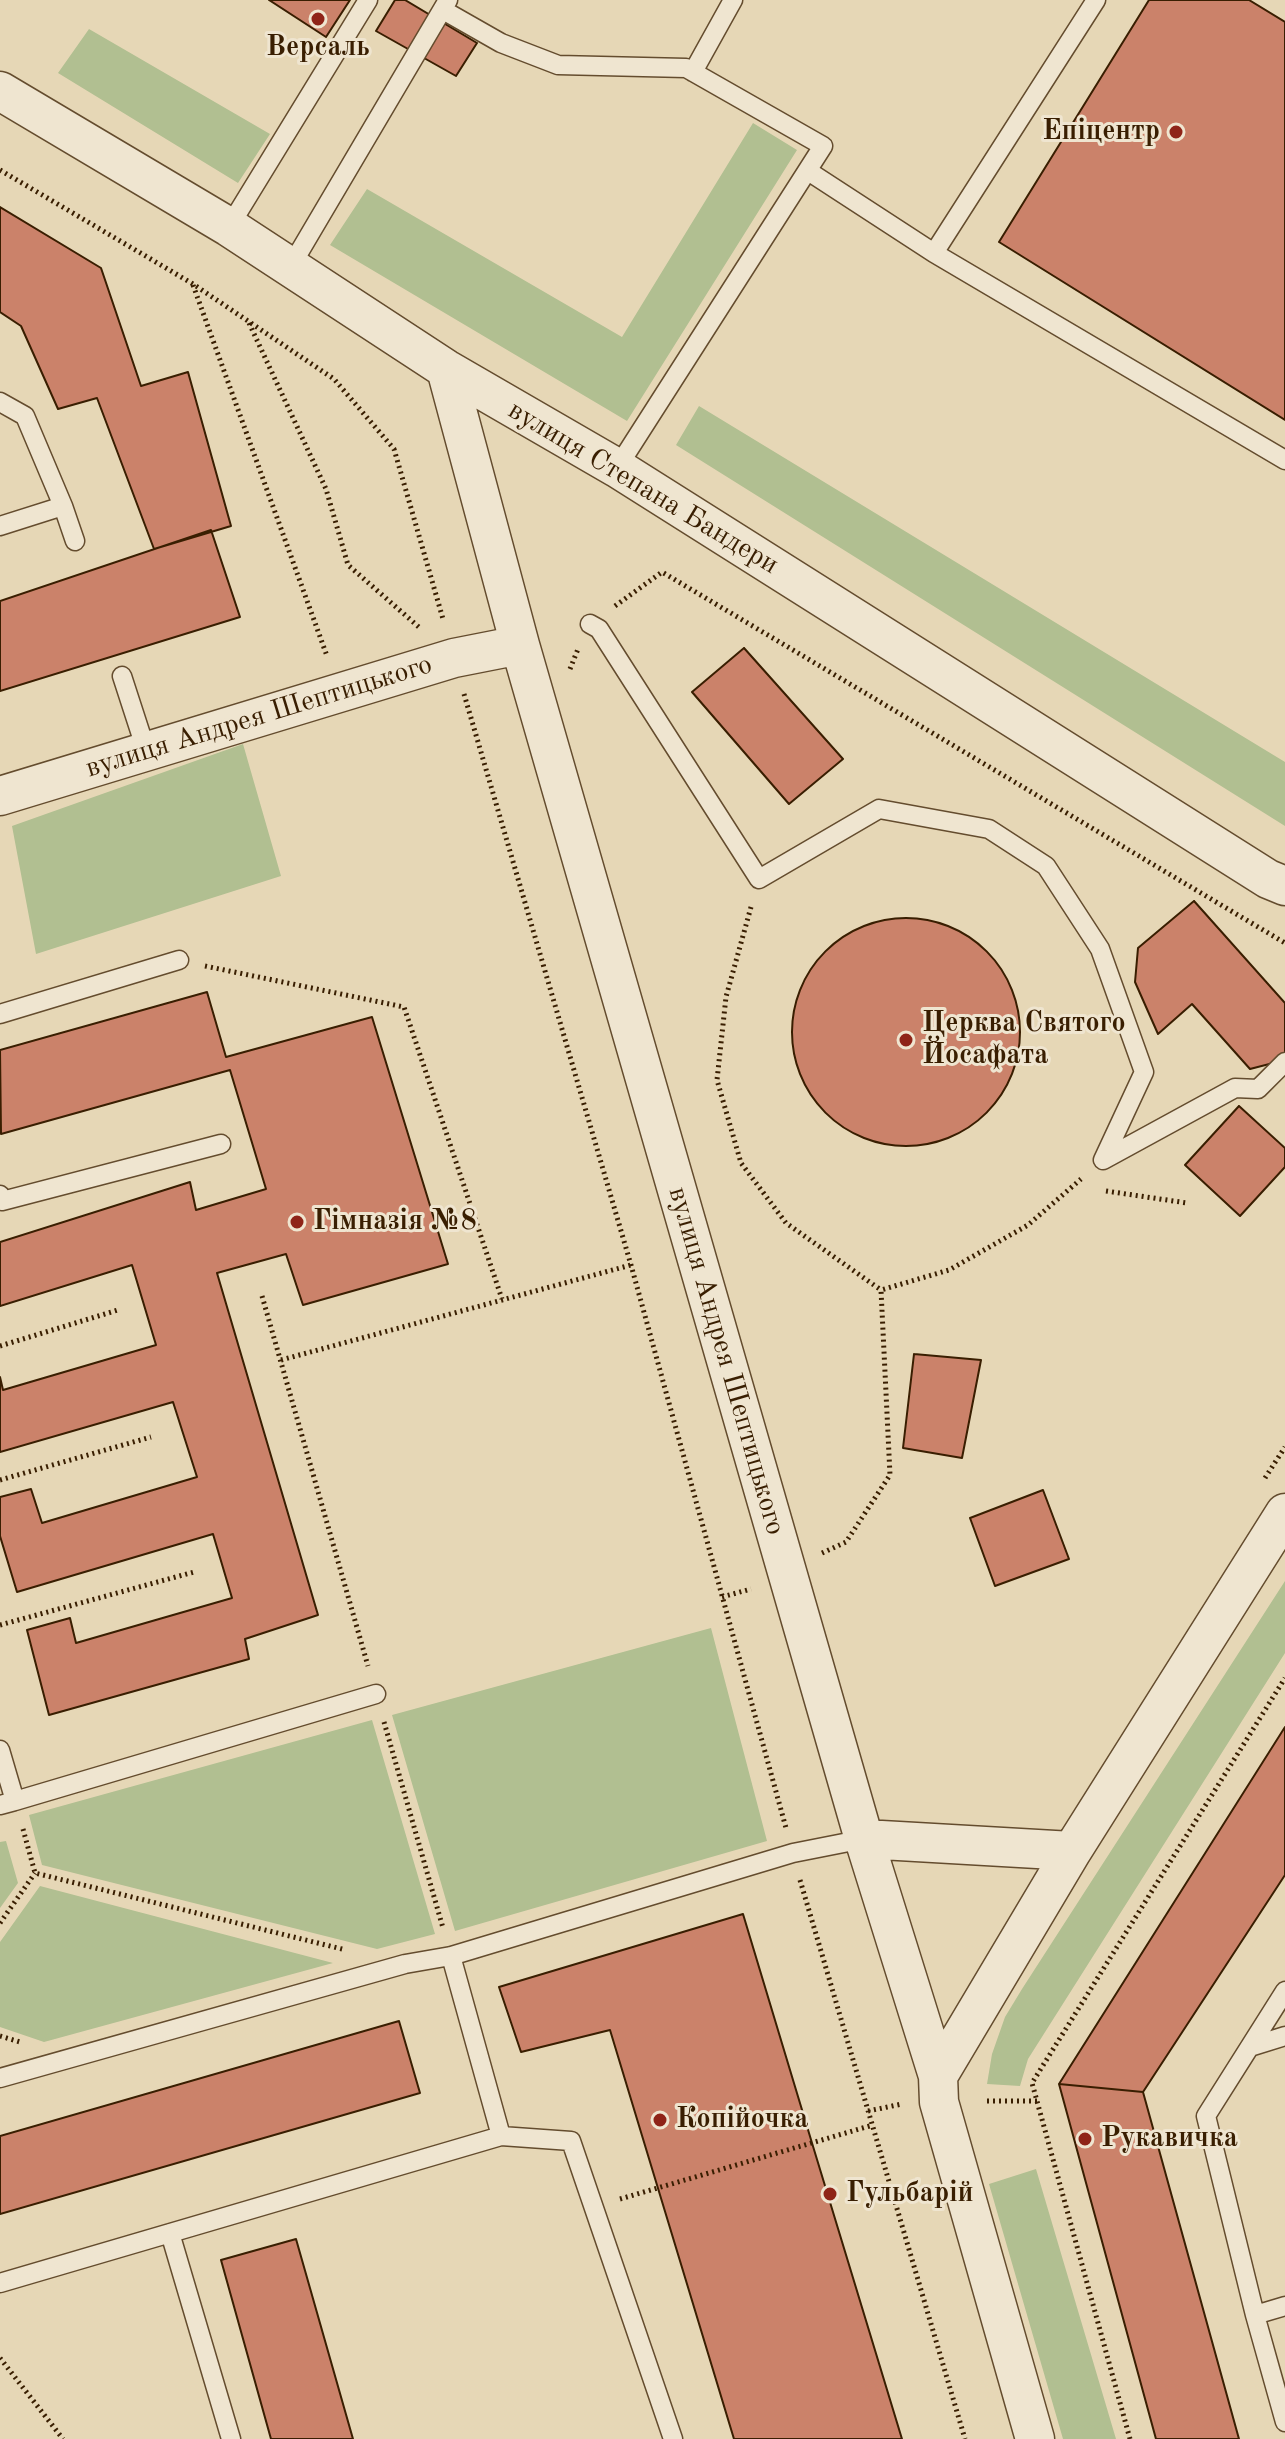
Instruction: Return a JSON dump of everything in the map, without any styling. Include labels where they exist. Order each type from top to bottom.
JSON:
[{"type":"street","name":"вулиця Степана Бандери","points":[[0,91],[229,227],[446,369],[617,468],[1254,871],[1285,886]]},
{"type":"street","name":"вулиця Андрея Шептицького","points":[[446,369],[520,645],[864,1839],[938,2076],[939,2102],[1035,2439]]},
{"type":"street","name":"вулиця Андрея Шептицького","points":[[0,796],[454,658],[520,645]]},
{"type":"street","points":[[938,2076],[1072,1851],[1272,1500]]},
{"type":"street","points":[[864,1839],[1072,1851]]},
{"type":"lane","points":[[229,227],[368,0]]},
{"type":"lane","points":[[693,72],[733,0]]},
{"type":"lane","points":[[934,253],[1096,0]]},
{"type":"lane","points":[[291,266],[446,5],[501,43],[558,65],[686,68],[823,146],[617,468]]},
{"type":"lane","points":[[808,171],[934,253],[1285,460]]},
{"type":"lane","points":[[0,402],[25,416],[75,541]]},
{"type":"lane","points":[[0,526],[63,506]]},
{"type":"lane","points":[[590,624],[599,629],[759,879],[879,809],[989,829],[1046,866],[1100,949],[1144,1072],[1103,1160]]},
{"type":"lane","points":[[122,676],[146,750]]},
{"type":"lane","points":[[0,1014],[179,960]]},
{"type":"lane","points":[[1103,1160],[1235,1088],[1258,1089],[1285,1062]]},
{"type":"lane","points":[[0,1195],[2,1201],[221,1144]]},
{"type":"lane","points":[[0,1750],[7,1803],[376,1694]]},
{"type":"lane","points":[[0,2078],[405,1964],[451,1956],[793,1853],[864,1839]]},
{"type":"lane","points":[[451,1956],[501,2136]]},
{"type":"lane","points":[[1285,1991],[1206,2116],[1285,2422]]},
{"type":"lane","points":[[1250,2047],[1285,2036]]},
{"type":"lane","points":[[0,2283],[501,2136],[571,2141],[673,2439]]},
{"type":"lane","points":[[170,2233],[231,2439]]},
{"type":"lane","points":[[1255,2315],[1285,2306]]},
{"type":"path","points":[[0,170],[193,284],[334,379],[394,449],[631,1265],[793,1853],[965,2439]]},
{"type":"path","points":[[193,284],[327,657]]},
{"type":"path","points":[[248,321],[326,489],[348,565],[421,628]]},
{"type":"path","points":[[590,624],[662,572],[1285,943]]},
{"type":"path","points":[[759,879],[726,997],[717,1080],[741,1163],[786,1223],[881,1290]]},
{"type":"path","points":[[179,960],[404,1007],[502,1299]]},
{"type":"path","points":[[881,1290],[949,1270],[1028,1225],[1103,1160]]},
{"type":"path","points":[[1074,1186],[1088,1188]]},
{"type":"path","points":[[1102,1190],[1187,1203]]},
{"type":"path","points":[[281,1360],[631,1265]]},
{"type":"path","points":[[817,1556],[846,1542],[890,1475],[881,1290]]},
{"type":"path","points":[[262,1296],[451,1956]]},
{"type":"path","points":[[0,1346],[118,1310]]},
{"type":"path","points":[[0,1480],[151,1437]]},
{"type":"path","points":[[1272,1500],[1285,1447]]},
{"type":"path","points":[[0,1625],[194,1572]]},
{"type":"path","points":[[722,1597],[756,1588]]},
{"type":"path","points":[[1130,2439],[1032,2083],[1285,1678]]},
{"type":"path","points":[[7,1803],[35,1873]]},
{"type":"path","points":[[0,1923],[35,1873]]},
{"type":"path","points":[[35,1873],[405,1964]]},
{"type":"path","points":[[987,2101],[1037,2101]]},
{"type":"path","points":[[868,2111],[903,2103]]},
{"type":"path","points":[[594,2209],[657,2187],[873,2125]]},
{"type":"path","points":[[0,2358],[63,2439]]},
{"type":"green space","points":[[89,29],[270,134],[238,183],[58,73]]},
{"type":"green space","points":[[753,123],[797,150],[627,421],[330,245],[367,189],[622,337]]},
{"type":"green space","points":[[699,406],[1285,762],[1285,826],[676,445]]},
{"type":"green space","points":[[243,744],[281,876],[36,954],[12,826]]},
{"type":"green space","points":[[1285,1581],[1285,1653],[1028,2059],[1020,2086],[987,2084],[992,2054],[1005,2017]]},
{"type":"green space","points":[[711,1628],[767,1841],[455,1931],[392,1715]]},
{"type":"green space","points":[[372,1720],[435,1934],[377,1949],[42,1865],[29,1815]]},
{"type":"green space","points":[[6,1841],[18,1883],[0,1908],[0,1842]]},
{"type":"green space","points":[[40,1886],[333,1963],[44,2042],[0,2027],[0,1942]]},
{"type":"green space","points":[[1036,2169],[1116,2439],[1063,2439],[989,2184]]},
{"type":"building","name":"Версаль","points":[[269,0],[350,0],[326,37]]},
{"type":"building","points":[[395,0],[405,0],[477,43],[456,76],[376,31]]},
{"type":"building","name":"Епіцентр","points":[[1149,0],[1249,0],[1285,22],[1285,420],[999,242]]},
{"type":"building","points":[[0,207],[101,268],[141,386],[188,372],[231,526],[154,549],[97,398],[58,409],[21,326],[0,312]]},
{"type":"building","points":[[211,530],[240,617],[0,691],[0,601]]},
{"type":"building","points":[[744,648],[843,759],[789,804],[692,692]]},
{"type":"building","points":[[1194,901],[1285,1003],[1285,1060],[1250,1069],[1192,1004],[1158,1034],[1135,982],[1138,948]]},
{"type":"building","name":"Церква Святого Йосафата","points":[[906,918],[949,927],[986,952],[1011,989],[1020,1032],[1011,1075],[986,1112],[949,1137],[906,1146],[863,1137],[826,1112],[801,1075],[792,1032],[801,989],[826,952],[863,927]]},
{"type":"building","points":[[207,992],[226,1057],[372,1017],[448,1264],[303,1305],[286,1254],[217,1273],[318,1615],[245,1639],[249,1659],[49,1715],[27,1630],[70,1618],[76,1643],[232,1598],[213,1534],[17,1592],[0,1536],[0,1497],[31,1489],[42,1523],[197,1477],[173,1402],[0,1452],[0,1377],[3,1390],[156,1345],[132,1265],[0,1306],[0,1242],[190,1182],[196,1210],[266,1189],[230,1070],[1,1134],[0,1050]]},
{"type":"building","points":[[1239,1106],[1285,1148],[1285,1167],[1240,1216],[1185,1165]]},
{"type":"building","points":[[914,1354],[981,1360],[962,1458],[903,1448]]},
{"type":"building","points":[[1043,1490],[1069,1559],[995,1586],[970,1518]]},
{"type":"building","points":[[1285,1727],[1285,1875],[1143,2092],[1059,2084]]},
{"type":"building","points":[[743,1914],[902,2439],[734,2439],[610,2030],[521,2052],[499,1987]]},
{"type":"building","points":[[399,2021],[420,2093],[0,2214],[0,2136]]},
{"type":"building","points":[[1059,2084],[1143,2092],[1239,2439],[1156,2439]]},
{"type":"building","points":[[296,2239],[353,2439],[271,2439],[221,2260]]},
{"type":"place","name":"Версаль","points":[[318,19]]},
{"type":"place","name":"Епіцентр","points":[[1176,132]]},
{"type":"place","name":"Церква Святого Йосафата","points":[[906,1040]]},
{"type":"place","name":"Гімназія №8","points":[[297,1222]]},
{"type":"place","name":"Копійочка","points":[[660,2120]]},
{"type":"place","name":"Рукавичка","points":[[1085,2139]]},
{"type":"place","name":"Гульбарій","points":[[830,2194]]}]
